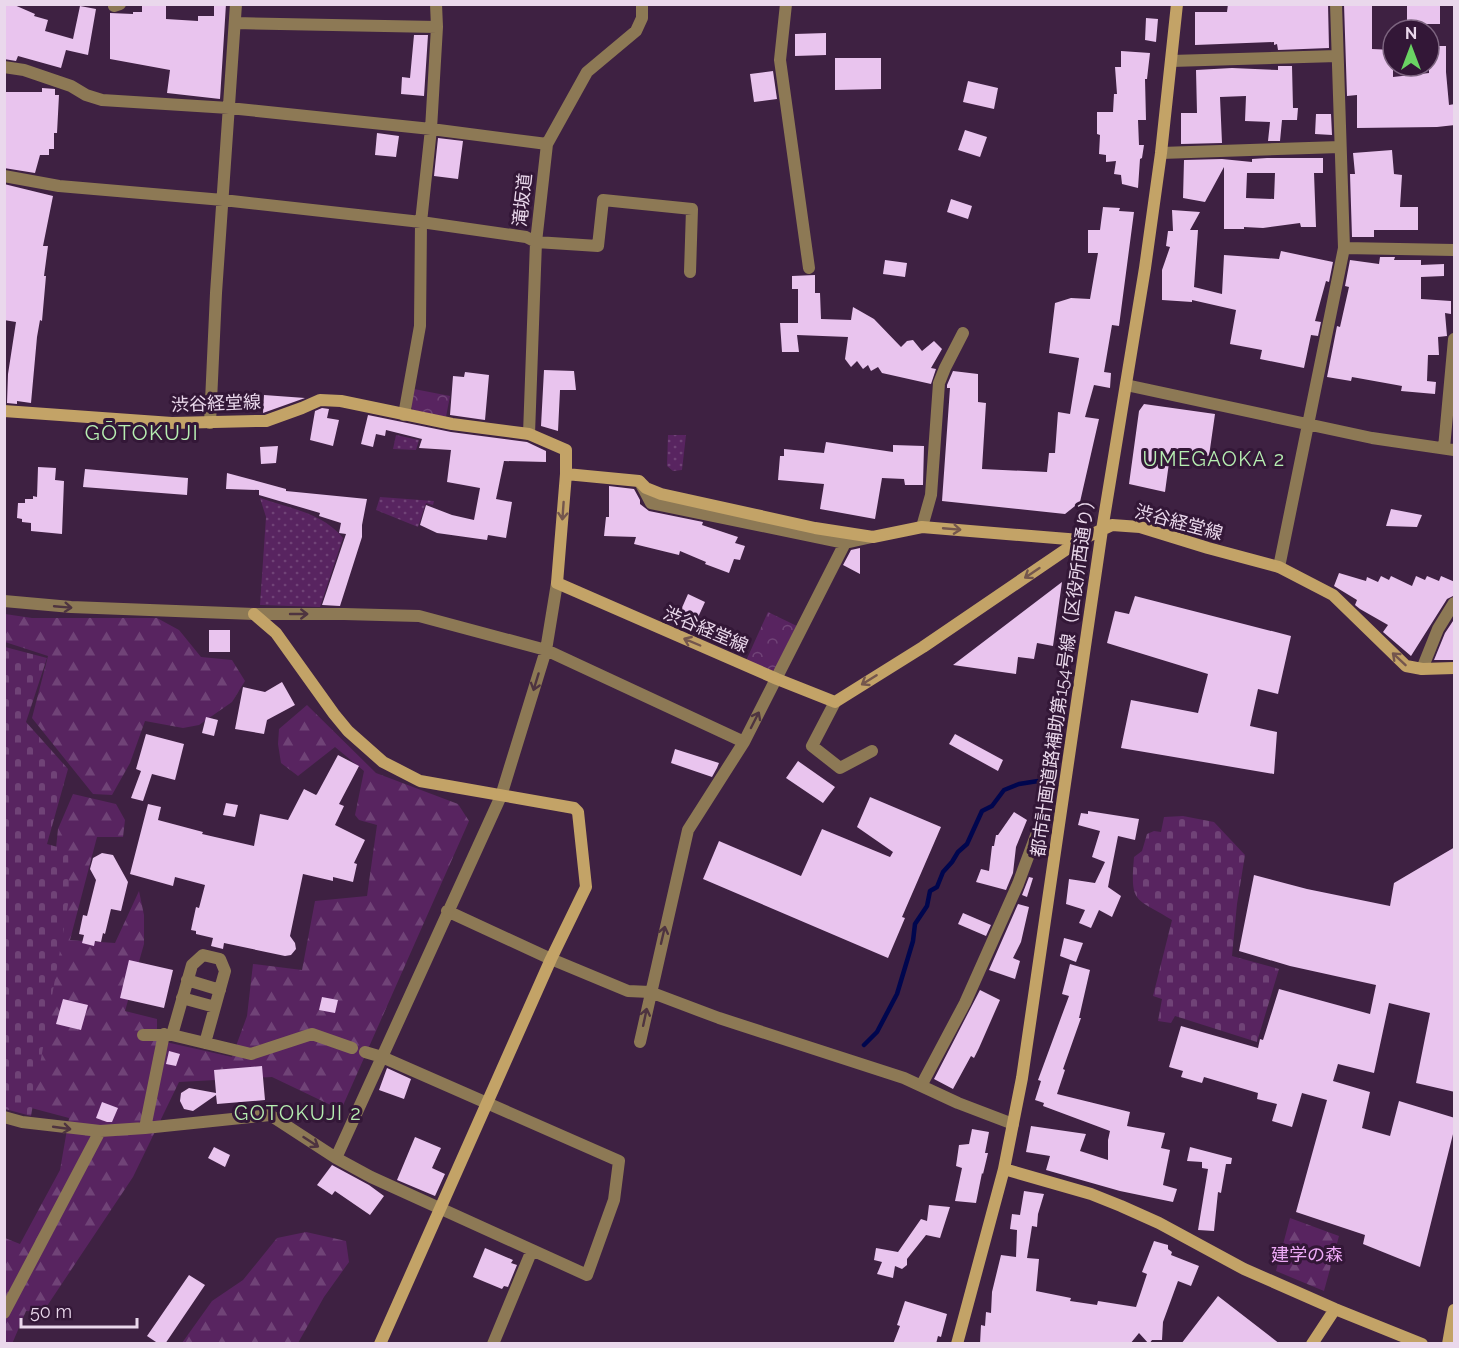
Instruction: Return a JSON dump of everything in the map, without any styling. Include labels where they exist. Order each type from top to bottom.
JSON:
[{"type":"street","points":[[210,423],[236,4]]},
{"type":"street","points":[[404,415],[420,326],[421,222],[431,129],[437,27],[436,4]]},
{"type":"street","name":"滝坂道","points":[[529,434],[536,242],[547,144],[587,72],[636,31],[642,18],[642,4]]},
{"type":"street","points":[[786,4],[780,60],[809,268]]},
{"type":"street","name":"都市計画道路補助第154号線（区役所西通り）","points":[[957,1344],[1004,1169],[1022,1078],[1102,530],[1145,268],[1161,153],[1177,4]]},
{"type":"street","points":[[1279,567],[1344,248],[1336,4]]},
{"type":"street","points":[[235,23],[437,27]]},
{"type":"street","points":[[1171,61],[1337,56]]},
{"type":"street","points":[[4,67],[24,70],[102,100],[229,108],[431,129],[547,144]]},
{"type":"street","points":[[1161,153],[1340,147]]},
{"type":"street","points":[[4,176],[59,186],[223,200],[421,222],[526,237],[536,242],[598,246],[603,200],[692,209],[690,272]]},
{"type":"street","points":[[1344,248],[1455,250]]},
{"type":"street","points":[[922,527],[931,495],[939,383],[963,333]]},
{"type":"street","points":[[1126,385],[1372,438],[1449,449],[1455,339]]},
{"type":"street","name":"渋谷経堂線","points":[[4,411],[161,423],[210,423],[266,421],[320,400],[341,401],[452,424],[529,434],[566,450],[557,584],[835,702],[923,647],[1080,540],[1112,525],[1140,527],[1208,549],[1279,567],[1333,595],[1406,666],[1422,669],[1455,668]]},
{"type":"street","points":[[566,474],[639,481],[646,488],[661,494],[798,525],[873,537]]},
{"type":"street","points":[[639,481],[651,503],[844,543],[922,527],[1080,540]]},
{"type":"street","points":[[640,1042],[688,830],[744,742],[844,543]]},
{"type":"street","points":[[336,1158],[501,796],[546,650],[557,584]]},
{"type":"street","points":[[4,601],[71,607],[254,614],[419,616],[546,650],[744,742]]},
{"type":"street","points":[[1422,669],[1438,629],[1455,603]]},
{"type":"street","points":[[254,614],[276,633],[348,731],[383,762],[420,781],[574,808],[578,812],[586,887],[551,959],[380,1344]]},
{"type":"street","points":[[835,702],[812,746],[840,768],[872,751]]},
{"type":"street","points":[[921,1086],[965,1003],[1018,884],[1038,830],[1043,823]]},
{"type":"street","points":[[447,911],[551,959],[628,991],[651,992],[718,1018],[921,1086],[1013,1124]]},
{"type":"street","points":[[145,1128],[168,1034],[192,965],[203,955],[220,960],[225,971],[206,1043]]},
{"type":"street","points":[[187,980],[220,990]]},
{"type":"street","points":[[182,998],[215,1007]]},
{"type":"street","points":[[143,1035],[168,1034],[251,1054],[312,1034],[352,1048]]},
{"type":"street","points":[[4,1117],[32,1123],[100,1131],[270,1115],[336,1158],[371,1177],[587,1275],[614,1200],[620,1161],[382,1057],[365,1052]]},
{"type":"street","points":[[4,1314],[100,1131]]},
{"type":"street","points":[[1004,1169],[1091,1194],[1121,1206],[1159,1223],[1244,1269],[1422,1344]]},
{"type":"street","points":[[493,1344],[532,1250]]},
{"type":"street","points":[[1312,1344],[1335,1309]]},
{"type":"street","points":[[1448,1344],[1455,1310]]},
{"type":"green space","points":[[414,389],[450,396],[446,417],[413,410],[411,406]]},
{"type":"green space","points":[[396,435],[419,440],[416,450],[393,449]]},
{"type":"green space","points":[[668,435],[686,435],[682,470],[673,471],[667,466]]},
{"type":"green space","points":[[380,497],[434,501],[433,505],[426,503],[418,527],[376,510]]},
{"type":"green space","points":[[260,498],[316,517],[343,538],[320,607],[260,605],[266,517]]},
{"type":"green space","points":[[768,612],[799,627],[774,675],[745,663]]},
{"type":"green space","points":[[5,614],[32,618],[157,618],[179,630],[201,657],[232,660],[245,681],[232,702],[199,725],[183,728],[145,721],[130,763],[112,795],[93,794],[32,718],[48,656],[5,642]]},
{"type":"green space","points":[[5,647],[47,658],[26,722],[68,769],[47,844],[68,850],[69,899],[31,1116],[5,1109]]},
{"type":"green space","points":[[307,705],[376,773],[458,804],[469,821],[341,1110],[272,1077],[179,1082],[133,1177],[43,1312],[26,1311],[12,1344],[5,1343],[5,1238],[20,1244],[60,1170],[69,1118],[5,1101],[4,912],[54,867],[58,829],[73,794],[116,804],[125,820],[123,837],[97,837],[70,940],[115,943],[139,891],[144,915],[144,944],[125,1011],[157,1019],[157,1040],[232,1057],[247,1016],[253,964],[302,970],[315,901],[367,896],[377,825],[359,820],[355,815],[364,771],[335,747],[298,776],[281,763],[278,744],[279,729]]},
{"type":"green space","points":[[1183,816],[1214,822],[1245,855],[1232,956],[1279,969],[1257,1042],[1175,1016],[1171,1023],[1158,1021],[1162,999],[1153,996],[1172,920],[1138,898],[1133,884],[1134,857],[1142,851],[1147,834],[1154,831],[1161,832],[1164,817]]},
{"type":"green space","name":"建学の森","points":[[1290,1218],[1339,1236],[1324,1291],[1276,1271]]},
{"type":"green space","points":[[306,1232],[346,1241],[349,1262],[324,1297],[298,1343],[182,1343],[212,1301],[243,1280],[277,1238]]},
{"type":"building","points":[[4,4],[12,4],[35,14],[34,16],[48,20],[45,31],[73,39],[80,6],[96,9],[88,55],[66,50],[61,68],[18,56],[16,61],[4,59]]},
{"type":"building","points":[[166,4],[166,19],[198,21],[198,16],[214,16],[214,4],[226,4],[220,99],[167,93],[170,70],[110,59],[110,13],[133,14],[133,12],[142,12],[142,5]]},
{"type":"building","points":[[1228,4],[1328,4],[1329,48],[1278,50],[1274,42],[1195,45],[1195,12],[1227,12]]},
{"type":"building","points":[[1344,4],[1372,4],[1372,49],[1381,49],[1381,78],[1441,78],[1441,46],[1446,46],[1449,105],[1455,104],[1455,125],[1357,128],[1357,95],[1347,96]]},
{"type":"building","points":[[1407,4],[1440,4],[1440,18],[1407,18]]},
{"type":"building","points":[[1146,18],[1158,19],[1156,42],[1145,40]]},
{"type":"building","points":[[826,33],[826,55],[795,56],[795,34]]},
{"type":"building","points":[[414,35],[428,35],[424,96],[401,94],[402,77],[410,78]]},
{"type":"building","points":[[1121,51],[1150,53],[1147,79],[1145,79],[1146,120],[1138,120],[1139,145],[1144,145],[1140,159],[1138,188],[1122,184],[1121,175],[1114,174],[1116,161],[1106,162],[1106,155],[1099,154],[1100,135],[1097,134],[1097,112],[1113,112],[1114,94],[1117,94],[1115,67],[1121,67]]},
{"type":"building","points":[[835,58],[881,58],[881,89],[835,90]]},
{"type":"building","points":[[1278,66],[1292,66],[1293,108],[1298,108],[1297,120],[1282,120],[1280,141],[1268,141],[1270,122],[1245,121],[1246,96],[1220,97],[1222,143],[1181,144],[1181,113],[1197,113],[1196,70],[1232,68],[1278,70]]},
{"type":"building","points":[[773,71],[777,99],[754,102],[750,74]]},
{"type":"building","points":[[968,81],[998,88],[994,109],[963,102]]},
{"type":"building","points":[[42,88],[55,89],[55,95],[59,95],[54,149],[49,149],[49,155],[40,155],[35,173],[4,168],[4,92],[42,92]]},
{"type":"building","points":[[1316,114],[1331,114],[1332,135],[1315,134]]},
{"type":"building","points":[[965,130],[987,137],[980,157],[958,150]]},
{"type":"building","points":[[377,133],[399,136],[396,157],[375,155]]},
{"type":"building","points":[[438,138],[463,141],[458,179],[434,176]]},
{"type":"building","points":[[1392,150],[1394,174],[1402,175],[1400,207],[1418,207],[1418,230],[1374,230],[1374,237],[1352,237],[1350,174],[1355,174],[1353,153]]},
{"type":"building","points":[[1323,158],[1323,173],[1314,173],[1316,227],[1301,227],[1300,223],[1263,228],[1224,229],[1224,167],[1205,202],[1183,198],[1184,160],[1222,159],[1252,162],[1252,159]],"holes":[[[1247,173],[1275,173],[1274,199],[1246,198]]]},
{"type":"building","points":[[4,184],[53,196],[43,246],[48,246],[44,276],[46,276],[31,403],[17,401],[17,404],[7,403],[8,374],[16,322],[4,320]]},
{"type":"building","points":[[951,199],[972,206],[968,219],[947,212]]},
{"type":"building","points":[[1103,207],[1134,212],[1119,326],[1112,325],[1104,372],[1111,373],[1110,388],[1094,385],[1085,417],[1099,419],[1080,502],[1065,514],[942,501],[950,388],[947,388],[947,385],[953,371],[978,374],[978,402],[986,403],[982,469],[1047,472],[1049,453],[1055,453],[1058,412],[1070,414],[1079,358],[1049,353],[1055,303],[1071,298],[1090,299],[1098,253],[1088,253],[1088,230],[1100,230]]},
{"type":"building","points":[[1172,210],[1200,212],[1190,230],[1198,230],[1194,287],[1222,294],[1224,255],[1279,259],[1281,251],[1333,262],[1329,282],[1326,281],[1315,321],[1321,322],[1318,336],[1311,335],[1304,368],[1260,359],[1262,350],[1230,344],[1236,310],[1192,300],[1192,302],[1162,300],[1162,270],[1170,247],[1166,246],[1168,231],[1173,231]]},
{"type":"building","points":[[1380,257],[1395,257],[1394,260],[1421,260],[1421,265],[1444,264],[1444,276],[1421,277],[1421,299],[1451,301],[1451,314],[1445,313],[1447,336],[1438,337],[1439,355],[1428,355],[1427,381],[1436,382],[1435,394],[1401,391],[1402,386],[1352,377],[1351,381],[1327,377],[1337,326],[1340,327],[1349,287],[1345,286],[1350,260],[1379,264]]},
{"type":"building","points":[[885,260],[907,263],[905,277],[883,274]]},
{"type":"building","points":[[815,275],[815,293],[820,293],[821,319],[851,320],[853,307],[874,319],[901,347],[907,341],[913,340],[922,351],[934,341],[942,349],[931,368],[936,369],[931,384],[882,373],[878,367],[871,371],[868,365],[863,369],[857,361],[851,367],[845,359],[848,337],[797,335],[799,352],[782,352],[780,323],[798,323],[798,289],[792,289],[792,276]]},
{"type":"building","points":[[544,370],[574,371],[576,390],[560,390],[558,431],[541,426]]},
{"type":"building","points":[[465,372],[489,375],[485,420],[450,415],[453,376],[464,377]]},
{"type":"building","points":[[264,395],[305,398],[263,413]]},
{"type":"building","points":[[1144,404],[1215,414],[1209,456],[1171,448],[1165,492],[1129,484],[1139,411]]},
{"type":"building","points":[[322,408],[329,409],[327,418],[339,420],[333,446],[310,440],[315,411]]},
{"type":"building","points":[[368,415],[451,432],[527,442],[546,451],[546,462],[504,461],[496,499],[512,502],[506,538],[488,535],[487,540],[437,533],[420,525],[426,505],[474,520],[480,488],[447,482],[451,450],[419,448],[422,439],[386,430],[385,436],[376,434],[373,447],[361,444]]},
{"type":"building","points":[[826,442],[893,452],[893,445],[924,446],[923,485],[905,485],[904,479],[882,478],[875,519],[820,509],[824,484],[778,480],[780,456],[784,456],[784,449],[824,453]]},
{"type":"building","points":[[278,446],[276,463],[261,464],[260,447]]},
{"type":"building","points":[[38,467],[56,468],[55,480],[64,481],[62,534],[31,531],[31,523],[22,522],[22,519],[17,518],[18,503],[25,503],[25,499],[33,499],[33,496],[37,497]]},
{"type":"building","points":[[85,469],[188,478],[187,495],[83,487]]},
{"type":"building","points":[[227,473],[286,489],[286,491],[367,499],[362,537],[340,606],[322,605],[346,534],[339,533],[341,523],[319,516],[320,513],[259,495],[259,490],[226,489]]},
{"type":"building","points":[[609,486],[634,489],[640,504],[649,511],[703,522],[702,525],[738,537],[735,543],[745,546],[740,560],[734,559],[729,573],[680,551],[679,555],[634,544],[636,537],[604,536],[606,517],[609,517]]},
{"type":"building","points":[[1391,509],[1422,515],[1417,527],[1386,526]]},
{"type":"building","points":[[860,548],[860,574],[843,565],[851,550]]},
{"type":"building","points":[[1339,573],[1366,581],[1367,577],[1378,582],[1381,576],[1389,580],[1391,576],[1412,586],[1416,576],[1425,580],[1427,576],[1439,581],[1441,576],[1455,582],[1455,595],[1447,599],[1411,656],[1383,632],[1388,625],[1360,609],[1355,605],[1357,600],[1334,586]]},
{"type":"building","points":[[1062,582],[1053,646],[1037,643],[1034,659],[1018,657],[1016,674],[953,665]]},
{"type":"building","points":[[688,594],[705,602],[694,626],[677,619]]},
{"type":"building","points":[[1135,596],[1291,636],[1278,694],[1258,689],[1250,726],[1277,732],[1274,774],[1121,748],[1131,700],[1198,713],[1208,674],[1107,643],[1115,611],[1129,614]]},
{"type":"building","points":[[1455,618],[1455,660],[1434,660],[1445,633]]},
{"type":"building","points":[[209,630],[230,630],[230,652],[209,652]]},
{"type":"building","points":[[282,682],[295,705],[267,720],[264,734],[235,729],[243,687],[265,692]]},
{"type":"building","points":[[206,717],[218,720],[214,736],[202,733]]},
{"type":"building","points":[[146,734],[184,744],[175,780],[152,774],[143,801],[131,798],[141,771],[136,769]]},
{"type":"building","points":[[955,734],[1003,760],[998,771],[949,744]]},
{"type":"building","points":[[675,749],[719,763],[712,777],[671,763]]},
{"type":"building","points":[[338,755],[359,766],[339,804],[344,806],[335,825],[365,840],[354,863],[357,864],[353,882],[333,877],[333,881],[303,874],[290,936],[296,949],[291,955],[285,956],[224,943],[223,949],[211,946],[213,938],[196,934],[196,931],[191,930],[196,907],[199,908],[205,885],[175,877],[173,886],[130,874],[148,804],[161,807],[158,820],[203,832],[202,834],[254,846],[260,814],[288,820],[304,789],[317,794]]},
{"type":"building","points":[[798,761],[835,787],[823,803],[786,778]]},
{"type":"building","points":[[870,797],[941,827],[902,917],[905,918],[888,958],[703,879],[719,841],[801,876],[822,829],[890,857],[893,852],[857,827]]},
{"type":"building","points":[[226,803],[238,805],[235,817],[223,815]]},
{"type":"building","points":[[1088,811],[1139,819],[1135,840],[1118,836],[1108,887],[1121,896],[1112,917],[1099,910],[1091,928],[1079,923],[1085,910],[1066,904],[1069,879],[1095,883],[1105,862],[1092,857],[1100,831],[1078,825],[1081,813],[1088,814]]},
{"type":"building","points":[[1014,812],[1027,820],[1016,847],[1013,873],[1006,890],[976,882],[981,869],[989,871],[992,846],[994,846],[996,835]]},
{"type":"building","points":[[1455,847],[1455,1092],[1416,1083],[1430,1013],[1389,1003],[1374,1073],[1338,1064],[1333,1081],[1370,1092],[1362,1128],[1390,1136],[1399,1101],[1455,1118],[1455,1126],[1420,1267],[1363,1244],[1365,1235],[1296,1212],[1327,1100],[1302,1093],[1292,1127],[1272,1121],[1277,1104],[1257,1099],[1258,1093],[1204,1077],[1202,1083],[1181,1077],[1183,1071],[1169,1067],[1181,1026],[1258,1048],[1260,1039],[1263,1040],[1279,989],[1370,1014],[1376,985],[1290,966],[1239,951],[1254,875],[1307,889],[1390,906],[1394,883]]},
{"type":"building","points":[[102,853],[113,855],[128,882],[121,911],[111,909],[105,934],[103,933],[101,942],[95,941],[94,946],[82,943],[84,935],[79,934],[83,915],[87,916],[96,880],[90,869],[93,858]]},
{"type":"building","points":[[1029,877],[1033,878],[1027,897],[1022,895]]},
{"type":"building","points":[[1018,904],[1029,907],[1021,942],[1013,958],[1020,961],[1015,979],[989,970]]},
{"type":"building","points":[[963,913],[991,925],[986,936],[958,924]]},
{"type":"building","points":[[1064,938],[1083,943],[1076,962],[1060,956]]},
{"type":"building","points":[[129,960],[173,970],[164,1008],[120,998]]},
{"type":"building","points":[[1070,964],[1090,970],[1079,1018],[1081,1018],[1063,1069],[1065,1070],[1057,1094],[1130,1112],[1127,1126],[1165,1133],[1161,1148],[1170,1150],[1163,1185],[1177,1189],[1173,1202],[1120,1191],[1046,1170],[1050,1156],[1026,1152],[1031,1126],[1086,1134],[1080,1151],[1108,1160],[1110,1131],[1043,1106],[1044,1103],[1035,1100],[1041,1081],[1038,1080],[1069,996],[1062,994]]},
{"type":"building","points":[[980,990],[1000,1000],[974,1058],[971,1056],[953,1089],[934,1079]]},
{"type":"building","points":[[322,997],[338,1000],[335,1013],[319,1010]]},
{"type":"building","points":[[63,999],[88,1005],[81,1030],[56,1024]]},
{"type":"building","points":[[169,1051],[180,1054],[176,1066],[166,1064]]},
{"type":"building","points":[[262,1066],[265,1100],[217,1104],[216,1095],[193,1111],[184,1109],[180,1101],[181,1093],[189,1088],[216,1093],[214,1070]]},
{"type":"building","points":[[387,1068],[411,1079],[404,1099],[379,1090]]},
{"type":"building","points":[[102,1102],[118,1108],[112,1122],[96,1118]]},
{"type":"building","points":[[972,1129],[989,1132],[985,1153],[988,1153],[976,1203],[955,1201],[962,1168],[956,1166],[959,1145],[969,1144]]},
{"type":"building","points":[[415,1137],[441,1148],[432,1168],[445,1174],[435,1196],[397,1180]]},
{"type":"building","points":[[214,1147],[230,1155],[225,1167],[208,1158]]},
{"type":"building","points":[[1190,1147],[1232,1158],[1231,1164],[1226,1164],[1221,1193],[1218,1192],[1214,1231],[1198,1230],[1208,1169],[1202,1168],[1202,1162],[1187,1161]]},
{"type":"building","points":[[332,1165],[384,1196],[370,1215],[335,1191],[332,1195],[317,1185]]},
{"type":"building","points":[[1024,1191],[1044,1194],[1037,1227],[1032,1226],[1027,1258],[1039,1259],[1036,1291],[1071,1298],[1070,1301],[1097,1305],[1098,1301],[1136,1307],[1147,1274],[1142,1272],[1154,1241],[1168,1245],[1168,1249],[1172,1252],[1171,1255],[1199,1266],[1191,1286],[1178,1281],[1163,1322],[1162,1340],[1152,1340],[1149,1344],[1139,1333],[1130,1344],[980,1344],[981,1325],[985,1326],[986,1312],[991,1313],[992,1292],[1001,1255],[1016,1257],[1017,1230],[1010,1229],[1012,1214],[1020,1215]]},
{"type":"building","points":[[929,1205],[950,1207],[940,1238],[926,1235],[907,1259],[907,1265],[902,1269],[895,1266],[893,1278],[877,1274],[882,1262],[874,1260],[876,1248],[898,1252],[921,1219],[927,1221]]},
{"type":"building","points":[[485,1248],[513,1260],[511,1263],[517,1265],[508,1287],[504,1286],[502,1289],[473,1277]]},
{"type":"building","points":[[189,1275],[205,1285],[165,1344],[159,1344],[147,1336]]},
{"type":"building","points":[[1218,1296],[1280,1344],[1181,1344]]},
{"type":"building","points":[[905,1301],[947,1314],[941,1337],[938,1336],[936,1344],[893,1344],[900,1326],[897,1325]]},
{"type":"waterway","points":[[864,1045],[877,1032],[897,994],[913,941],[915,924],[927,906],[930,891],[937,887],[943,872],[967,844],[982,811],[992,806],[1004,790],[1019,784],[1038,781]]},
{"type":"district","name":"GŌTOKUJI","points":[[142,432]]},
{"type":"district","name":"UMEGAOKA 2","points":[[1214,459]]},
{"type":"district","name":"GOTOKUJI 2","points":[[298,1113]]}]
